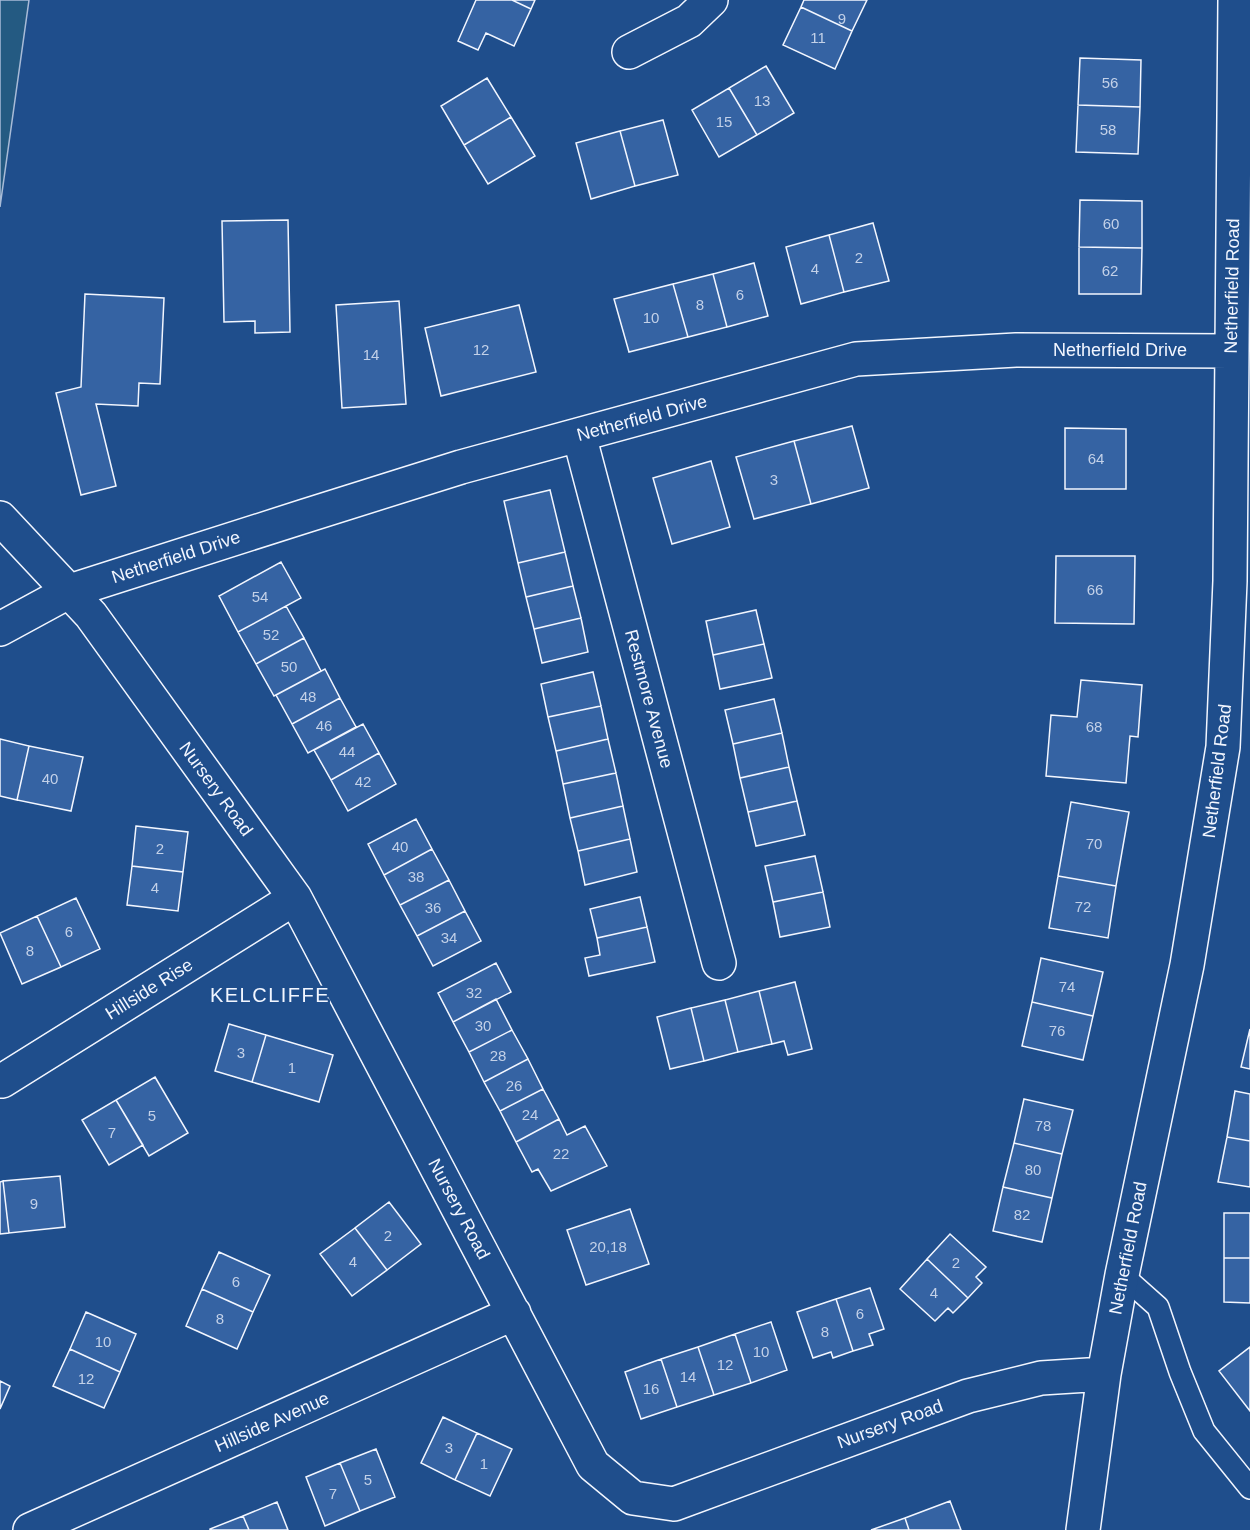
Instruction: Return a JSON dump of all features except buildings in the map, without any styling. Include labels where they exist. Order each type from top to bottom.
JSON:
[{"type":"street","points":[[629,52],[689,21],[711,0]]},
{"type":"street","name":"Netherfield Road","points":[[1083,1530],[1104,1374],[1122,1275],[1187,965],[1223,747],[1238,700],[1230,581],[1235,0]]},
{"type":"street","name":"Netherfield Drive","points":[[70,591],[461,467],[856,359],[1016,350],[1232,351]]},
{"type":"street","name":"Restmore Avenue","points":[[579,435],[719,963]]},
{"type":"street","name":"Nursery Road","points":[[0,518],[91,615],[295,898],[593,1466],[633,1498],[674,1504],[968,1396],[1041,1378],[1104,1374]]},
{"type":"street","points":[[0,629],[70,591]]},
{"type":"street","name":"Hillside Rise","points":[[2,1081],[295,898]]},
{"type":"street","name":"Hillside Avenue","points":[[30,1530],[514,1313]]},
{"type":"lane","points":[[1122,1275],[1158,1307],[1180,1372],[1204,1431],[1250,1488]]},
{"type":"shaded area","points":[[0,0],[29,0],[0,207]]},
{"type":"district","name":"KELCLIFFE","points":[[270,995]]}]
